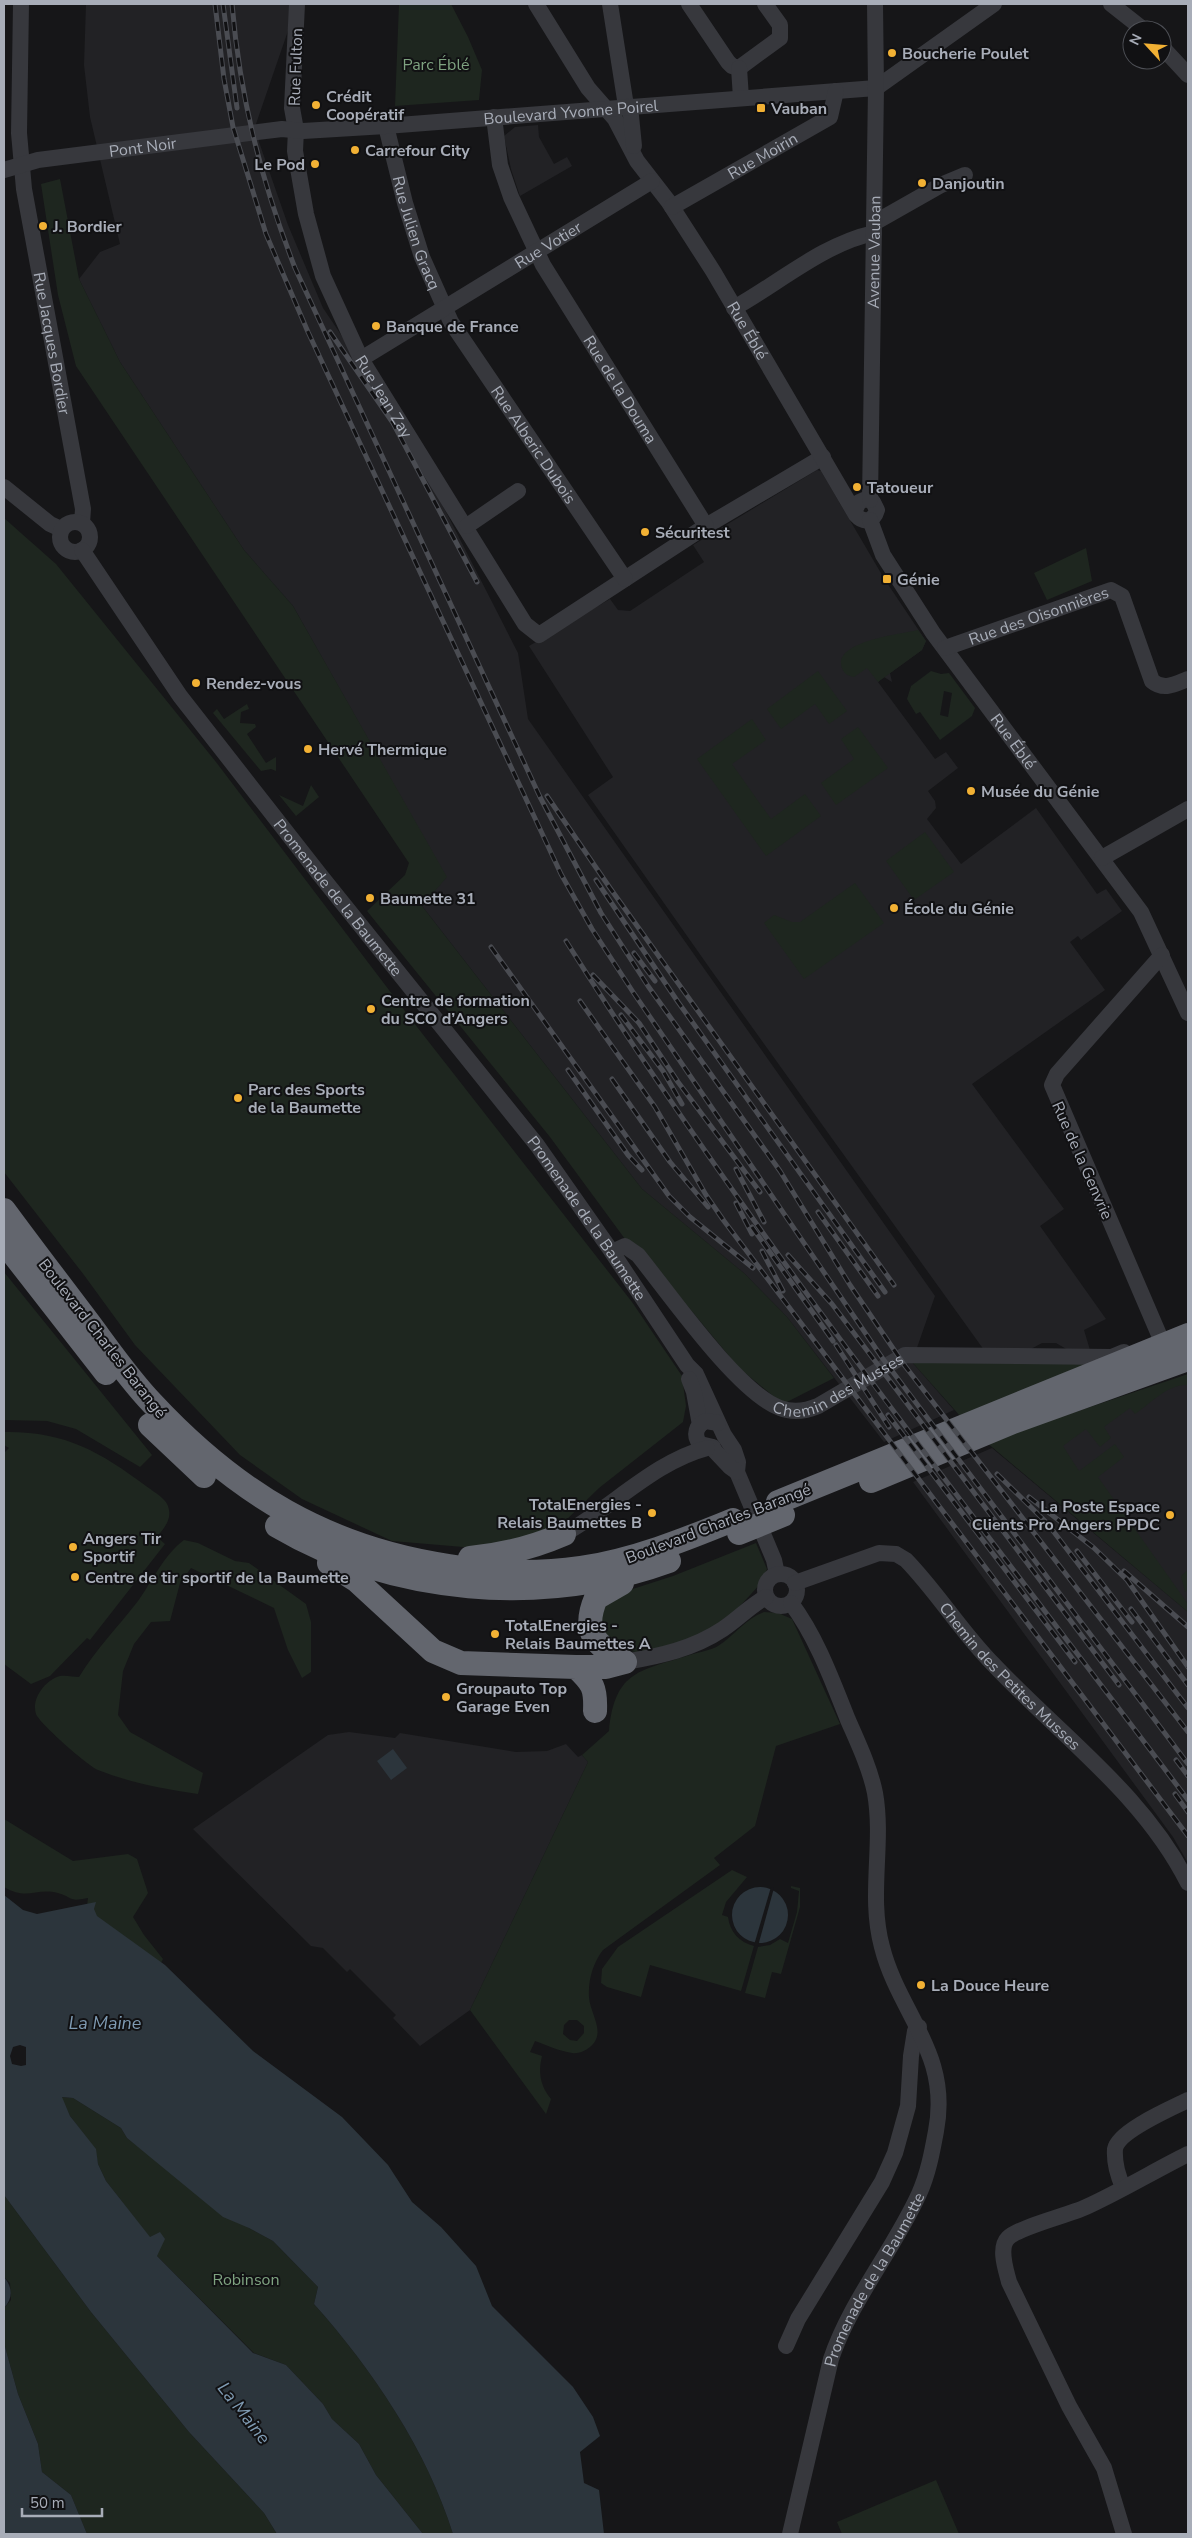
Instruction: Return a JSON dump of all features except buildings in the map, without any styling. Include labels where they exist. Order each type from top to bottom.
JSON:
[{"type":"highway","name":"Boulevard Charles Barangé","points":[[4,1210],[150,1402],[226,1474],[276,1507],[308,1525],[384,1554],[420,1562],[474,1570],[520,1572],[581,1568],[622,1560],[708,1530],[736,1527]]},
{"type":"highway","name":"Boulevard Charles Barangé","points":[[4,1242],[127,1398],[174,1450],[218,1488],[306,1542],[345,1559],[388,1572],[431,1581],[475,1586],[524,1589],[563,1586],[635,1574],[736,1527],[1188,1335]]},
{"type":"highway","name":"Boulevard Charles Barangé","points":[[780,1509],[1188,1359]]},
{"type":"highway","points":[[683,1522],[708,1530]]},
{"type":"highway","points":[[420,1562],[444,1557],[470,1558],[502,1555],[564,1534]]},
{"type":"highway","points":[[306,1542],[314,1555],[356,1580],[433,1651],[461,1663],[606,1667],[625,1662]]},
{"type":"highway","points":[[625,1662],[597,1643],[588,1623],[596,1598],[635,1574]]},
{"type":"highway","points":[[576,1667],[590,1681],[596,1692],[595,1711]]},
{"type":"street","name":"Rue Jacques Bordier","points":[[22,4],[19,133],[21,164],[46,312],[83,509],[82,523]]},
{"type":"street","name":"Rue Fulton","points":[[296,130],[292,108],[297,4]]},
{"type":"street","name":"Rue Éblé","points":[[536,4],[588,88],[615,119],[634,156],[672,207],[713,270],[855,510]]},
{"type":"street","points":[[610,4],[628,106],[634,156]]},
{"type":"street","points":[[689,4],[728,62],[732,66],[739,68]]},
{"type":"street","points":[[739,68],[780,38],[780,25],[765,4]]},
{"type":"street","name":"Avenue Vauban","points":[[870,500],[876,88],[875,4]]},
{"type":"street","points":[[876,88],[994,4]]},
{"type":"street","points":[[1112,4],[1132,20]]},
{"type":"street","points":[[1172,58],[1188,75]]},
{"type":"street","points":[[739,68],[741,98]]},
{"type":"street","name":"Boulevard Yvonne Poirel","points":[[265,130],[386,126],[604,107],[876,88]]},
{"type":"street","name":"Rue Moirin","points":[[672,207],[830,117],[836,91]]},
{"type":"street","name":"Rue de la Douma","points":[[494,117],[500,165],[511,197],[537,252],[706,526]]},
{"type":"street","name":"Rue Julien Gracq","points":[[386,126],[405,203],[422,257],[444,309]]},
{"type":"street","name":"Pont Noir","points":[[4,170],[21,164],[265,130]]},
{"type":"street","name":"Rue Jean Zay","points":[[296,130],[295,151],[312,240],[323,276],[361,359],[526,624],[539,635],[625,579]]},
{"type":"street","points":[[734,308],[832,250],[874,228],[941,185],[965,175]]},
{"type":"street","name":"Rue Votier","points":[[361,359],[652,181]]},
{"type":"street","name":"Rue Alberic Dubois","points":[[444,309],[625,579]]},
{"type":"street","points":[[625,579],[706,526],[823,456]]},
{"type":"street","points":[[4,487],[50,524],[61,529]]},
{"type":"street","points":[[466,526],[518,491]]},
{"type":"street","points":[[870,500],[877,510],[875,516],[870,520],[860,519],[855,510],[860,501],[870,500]]},
{"type":"street","name":"Rue Éblé","points":[[870,520],[883,555],[945,648],[1141,912],[1187,1006]]},
{"type":"street","points":[[70,522],[82,523],[88,528],[90,536],[88,544],[82,550],[73,552],[65,549],[60,541],[61,529],[70,522]]},
{"type":"street","name":"Promenade de la Baumette","points":[[82,550],[180,696],[320,875],[537,1145],[612,1252],[687,1365],[696,1374],[721,1429],[734,1450],[738,1462],[737,1472]]},
{"type":"street","name":"Rue des Oisonnières","points":[[945,648],[1111,590],[1122,596],[1152,681],[1167,687],[1188,679]]},
{"type":"street","points":[[1102,858],[1188,809]]},
{"type":"street","name":"Rue de la Genvrie","points":[[1160,1337],[1052,1085],[1057,1074],[1162,955]]},
{"type":"street","name":"Chemin des Musses","points":[[612,1252],[625,1246],[638,1255],[699,1332],[742,1381],[769,1403],[792,1411],[818,1406],[905,1355],[1112,1357],[1160,1337]]},
{"type":"street","points":[[1160,1337],[1188,1326]]},
{"type":"street","name":"Promenade de la Baumette","points":[[687,1365],[700,1444],[709,1448],[737,1472],[774,1560],[777,1574]]},
{"type":"street","points":[[564,1534],[590,1519],[681,1456],[720,1443],[721,1429],[706,1421],[698,1429],[681,1456]]},
{"type":"street","name":"Chemin des Petites Musses","points":[[795,1583],[879,1553],[896,1554],[906,1560],[992,1663],[1130,1799],[1161,1837],[1188,1883]]},
{"type":"street","points":[[777,1574],[788,1576],[795,1583],[797,1594],[791,1603],[777,1606],[766,1597],[766,1585],[772,1576],[777,1574]]},
{"type":"street","points":[[625,1662],[668,1655],[699,1643],[724,1629],[766,1597]]},
{"type":"street","name":"Promenade de la Baumette","points":[[790,2534],[831,2359],[840,2332],[919,2194],[930,2162],[937,2128],[938,2098],[936,2072],[928,2048],[886,1961],[878,1930],[875,1898],[878,1835],[875,1792],[861,1750],[828,1671],[800,1616],[791,1603]]},
{"type":"street","points":[[786,2346],[798,2319],[882,2182],[892,2160],[901,2138],[908,2106],[911,2056],[915,2031],[919,2027]]},
{"type":"street","points":[[911,2056],[918,2050],[928,2048]]},
{"type":"street","points":[[1123,2188],[1117,2173],[1115,2148],[1120,2140],[1134,2129],[1188,2100]]},
{"type":"street","points":[[1124,2534],[1104,2468],[1069,2406],[1009,2282],[1004,2261],[1004,2246],[1008,2238],[1027,2227],[1050,2221],[1086,2207],[1188,2154]]},
{"type":"shaded area","points":[[86,4],[292,4],[291,22],[256,124],[259,142],[288,225],[323,308],[358,360],[445,510],[518,653],[528,719],[935,1296],[912,1362],[954,1410],[884,1442],[787,1317],[745,1274],[642,1189],[422,906],[446,877],[293,606],[244,550],[120,362],[79,279],[100,252],[120,244],[90,117],[84,65]]},
{"type":"shaded area","points":[[538,125],[539,137],[554,164],[567,157],[572,166],[520,196],[511,169],[504,136],[515,127]]},
{"type":"shaded area","name":"École du Génie","points":[[817,470],[821,471],[885,580],[926,641],[922,650],[890,673],[892,682],[884,677],[878,682],[935,759],[946,752],[958,768],[928,791],[935,801],[936,808],[927,819],[961,864],[1036,808],[1097,894],[1106,889],[1122,911],[1081,940],[1078,936],[1070,942],[1105,990],[972,1084],[1064,1209],[1040,1226],[1106,1319],[1084,1330],[1090,1350],[1068,1350],[1056,1343],[1042,1343],[1029,1350],[984,1350],[711,970],[588,795],[613,777],[529,646],[610,599],[618,610],[630,611],[704,562],[693,545]]},
{"type":"shaded area","points":[[1188,1376],[1188,1608],[1022,1445]]},
{"type":"shaded area","points":[[992,1448],[1188,1612],[1188,1863],[1173,1837],[913,1482]]},
{"type":"shaded area","points":[[349,1732],[395,1738],[400,1733],[516,1752],[547,1751],[566,1744],[578,1757],[582,1755],[588,1762],[470,2010],[420,2046],[393,2018],[396,2015],[350,1969],[347,1972],[323,1948],[311,1946],[193,1829],[328,1735]]},
{"type":"green space","name":"Parc Éblé","points":[[399,4],[451,4],[482,70],[479,100],[395,106]]},
{"type":"green space","points":[[60,179],[79,279],[120,362],[244,550],[293,606],[447,877],[422,906],[642,1189],[745,1274],[787,1317],[834,1378],[783,1404],[739,1368],[636,1244],[625,1239],[550,1137],[367,911],[405,875],[409,863],[76,366],[58,295],[41,184]]},
{"type":"green space","name":"Parc des Sports de la Baumette","points":[[4,518],[56,564],[216,762],[414,1023],[632,1302],[682,1376],[686,1406],[683,1422],[599,1488],[562,1524],[487,1549],[392,1541],[302,1499],[240,1455],[135,1345],[84,1275],[4,1172]]},
{"type":"green space","points":[[1086,548],[1092,581],[1047,600],[1034,573]]},
{"type":"green space","points":[[918,630],[926,641],[922,650],[878,682],[867,668],[854,677],[846,674],[843,670],[842,659],[847,651],[857,645],[870,640]]},
{"type":"green space","points":[[818,671],[847,711],[829,724],[815,704],[781,729],[767,709]]},
{"type":"green space","points":[[931,671],[941,674],[949,673],[975,708],[972,716],[940,740],[920,712],[916,714],[907,699],[911,686]],"holes":[[[944,691],[952,693],[948,717],[940,715]]]},
{"type":"green space","points":[[247,704],[249,709],[241,712],[240,723],[255,724],[256,727],[247,734],[266,763],[276,757],[276,771],[271,769],[261,771],[213,713],[217,709],[224,719]]},
{"type":"green space","points":[[752,719],[766,740],[732,764],[771,819],[805,794],[821,816],[766,856],[697,759]]},
{"type":"green space","points":[[858,727],[888,768],[836,805],[821,783],[854,759],[841,739]]},
{"type":"green space","points":[[311,785],[319,797],[296,816],[279,795],[303,806]]},
{"type":"green space","points":[[925,832],[954,872],[914,900],[886,861]]},
{"type":"green space","points":[[855,883],[884,923],[804,979],[764,923],[774,915],[792,922],[800,922]]},
{"type":"green space","points":[[4,1272],[152,1455],[140,1467],[76,1429],[47,1421],[4,1420]]},
{"type":"green space","points":[[912,1362],[1090,1362],[961,1417]]},
{"type":"green space","points":[[1188,1374],[1188,1385],[1167,1391],[1135,1414],[1130,1408],[1104,1427],[1111,1438],[1100,1447],[1086,1429],[1063,1446],[1079,1471],[1115,1444],[1124,1457],[1098,1477],[1188,1604],[1188,1612],[986,1442]]},
{"type":"green space","points":[[4,1432],[45,1435],[80,1445],[112,1463],[164,1499],[169,1510],[168,1521],[157,1537],[165,1544],[90,1640],[87,1638],[50,1676],[31,1684],[4,1664],[4,1453],[9,1448],[4,1445]]},
{"type":"green space","points":[[184,1540],[198,1543],[235,1561],[249,1563],[306,1604],[311,1622],[311,1672],[302,1678],[288,1650],[274,1608],[191,1568],[180,1583],[170,1621],[151,1622],[134,1644],[123,1671],[118,1715],[130,1732],[203,1773],[198,1794],[123,1779],[98,1770],[54,1735],[39,1719],[35,1708],[40,1691],[54,1678],[60,1676],[79,1677],[138,1601],[170,1553]]},
{"type":"green space","points":[[756,1543],[767,1569],[762,1582],[730,1617],[708,1633],[641,1654],[615,1646],[598,1631],[597,1612],[611,1596],[673,1576]]},
{"type":"green space","points":[[1188,1570],[1188,1589],[1185,1592],[1181,1576]]},
{"type":"green space","points":[[764,1612],[778,1613],[792,1619],[840,1724],[776,1746],[755,1826],[714,1858],[720,1865],[603,1950],[599,1955],[589,1984],[590,2003],[597,2030],[595,2042],[586,2050],[574,2053],[535,2041],[530,2052],[542,2056],[541,2079],[544,2089],[551,2099],[546,2114],[470,2010],[588,1762],[582,1755],[609,1731],[617,1695],[625,1684],[645,1669],[718,1646],[757,1615]],"holes":[[[569,2020],[577,2020],[584,2026],[584,2033],[577,2041],[570,2040],[563,2034],[564,2025]]]},
{"type":"green space","points":[[4,1819],[73,1861],[128,1854],[137,1859],[148,1893],[133,1917],[144,1935],[163,1959],[152,1980],[86,1914],[88,1898],[74,1899],[50,1892],[19,1893],[4,1887]]},
{"type":"green space","points":[[732,1870],[747,1877],[726,1902],[722,1915],[728,1917],[736,1936],[754,1946],[741,1991],[650,1965],[641,1997],[607,1987],[601,1983],[602,1969],[618,1947]]},
{"type":"green space","points":[[791,1886],[800,1888],[800,1907],[781,1974],[772,1972],[765,1998],[745,1993],[758,1947],[770,1945],[780,1939],[788,1943],[797,1912],[799,1891],[791,1888]]},
{"type":"green space","name":"Robinson","points":[[61,2097],[73,2098],[121,2128],[127,2138],[141,2149],[249,2228],[273,2241],[318,2287],[314,2304],[357,2356],[396,2412],[428,2472],[453,2534],[423,2534],[376,2475],[359,2444],[332,2419],[323,2404],[286,2365],[254,2353],[157,2256],[150,2238],[106,2181],[98,2164],[95,2149],[70,2116]]},
{"type":"green space","points":[[4,2195],[91,2312],[189,2432],[264,2513],[277,2534],[87,2534],[71,2495],[42,2472],[38,2444],[18,2394],[4,2343],[4,2308],[11,2300],[10,2283],[4,2277]]},
{"type":"green space","points":[[936,2480],[959,2534],[842,2534],[837,2522]]},
{"type":"water","points":[[393,1749],[407,1768],[391,1780],[377,1761]]},
{"type":"water","points":[[755,1887],[765,1887],[780,1895],[786,1904],[788,1915],[786,1926],[780,1935],[765,1943],[755,1943],[744,1938],[737,1931],[732,1920],[732,1910],[737,1899],[744,1892]]},
{"type":"water","name":"La Maine","points":[[4,1895],[23,1910],[37,1914],[96,1902],[94,1909],[97,1916],[165,1965],[253,2051],[342,2117],[388,2165],[412,2202],[441,2227],[476,2266],[492,2306],[573,2387],[593,2417],[600,2436],[580,2452],[584,2483],[599,2490],[604,2534],[453,2534],[428,2472],[396,2412],[357,2356],[314,2304],[318,2287],[273,2241],[223,2217],[127,2138],[121,2128],[73,2098],[62,2097],[70,2116],[96,2149],[98,2164],[106,2181],[150,2237],[160,2232],[165,2239],[157,2256],[253,2353],[286,2365],[323,2404],[332,2419],[359,2444],[376,2475],[423,2534],[277,2534],[264,2513],[189,2432],[91,2312],[4,2195]],"holes":[[[20,2045],[26,2047],[26,2065],[12,2064],[10,2056],[13,2047]]]},
{"type":"water","points":[[4,2277],[11,2293],[4,2308]]},
{"type":"water","points":[[4,2343],[18,2394],[38,2444],[42,2472],[71,2495],[87,2534],[4,2534]]},
{"type":"pier","points":[[771,1887],[774,1888],[758,1946],[754,1945]]},
{"type":"railway","points":[[215,4],[224,79],[233,127],[266,234],[308,332],[561,874],[592,929],[633,992],[883,1359],[1188,1764]]},
{"type":"railway","points":[[223,4],[237,108]]},
{"type":"railway","points":[[232,4],[246,106],[262,171],[295,268],[540,797],[601,913],[648,986],[780,1171],[850,1285],[905,1366],[1188,1732]]},
{"type":"railway","points":[[330,332],[393,423],[477,582]]},
{"type":"railway","points":[[547,796],[610,888],[894,1285]]},
{"type":"railway","points":[[596,880],[678,1002],[885,1292]]},
{"type":"railway","points":[[566,941],[638,1052],[789,1270],[1188,1800]]},
{"type":"railway","points":[[491,947],[669,1196],[690,1217],[753,1268]]},
{"type":"railway","points":[[634,953],[655,981]]},
{"type":"railway","points":[[593,975],[639,1023],[678,1082],[760,1192]]},
{"type":"railway","points":[[580,1001],[655,1107],[706,1195],[724,1221],[1188,1836]]},
{"type":"railway","points":[[621,1015],[663,1071],[682,1104]]},
{"type":"railway","points":[[568,1070],[628,1155],[642,1170]]},
{"type":"railway","points":[[612,1079],[670,1162],[708,1207]]},
{"type":"railway","points":[[736,1169],[764,1222]]},
{"type":"railway","points":[[736,1203],[752,1234]]},
{"type":"railway","points":[[818,1212],[878,1296]]},
{"type":"railway","points":[[752,1227],[833,1341]]},
{"type":"railway","points":[[762,1251],[783,1291]]},
{"type":"railway","points":[[788,1255],[832,1304],[1119,1685]]},
{"type":"railway","points":[[836,1345],[889,1427]]},
{"type":"railway","points":[[888,1415],[1075,1662]]},
{"type":"railway","points":[[997,1474],[1047,1523],[1188,1708]]},
{"type":"railway","points":[[1029,1497],[1094,1548],[1127,1580],[1188,1667]]},
{"type":"railway","points":[[1077,1551],[1132,1622]]},
{"type":"railway","points":[[1124,1571],[1188,1627]]},
{"type":"railway","points":[[1131,1609],[1188,1685]]},
{"type":"railway","points":[[1176,1760],[1188,1776]]},
{"type":"railway","points":[[1175,1794],[1188,1812]]},
{"type":"place","name":"Boucherie Poulet","points":[[892,53]]},
{"type":"place","name":"Crédit Coopératif","points":[[316,105]]},
{"type":"place","name":"Vauban","points":[[761,108]]},
{"type":"place","name":"Carrefour City","points":[[355,150]]},
{"type":"place","name":"Le Pod","points":[[315,164]]},
{"type":"place","name":"Danjoutin","points":[[922,183]]},
{"type":"place","name":"J. Bordier","points":[[43,226]]},
{"type":"place","name":"Banque de France","points":[[376,326]]},
{"type":"place","name":"Tatoueur","points":[[857,487]]},
{"type":"place","name":"Sécuritest","points":[[645,532]]},
{"type":"place","name":"Génie","points":[[887,579]]},
{"type":"place","name":"Rendez-vous","points":[[196,683]]},
{"type":"place","name":"Hervé Thermique","points":[[308,749]]},
{"type":"place","name":"Musée du Génie","points":[[971,791]]},
{"type":"place","name":"Baumette 31","points":[[370,898]]},
{"type":"place","name":"École du Génie","points":[[894,908]]},
{"type":"place","name":"Centre de formation du SCO d’Angers","points":[[371,1009]]},
{"type":"place","name":"Parc des Sports de la Baumette","points":[[238,1098]]},
{"type":"place","name":"TotalEnergies - Relais Baumettes B","points":[[652,1513]]},
{"type":"place","name":"La Poste Espace Clients Pro Angers PPDC","points":[[1170,1515]]},
{"type":"place","name":"Angers Tir Sportif","points":[[73,1547]]},
{"type":"place","name":"Centre de tir sportif de la Baumette","points":[[75,1577]]},
{"type":"place","name":"TotalEnergies - Relais Baumettes A","points":[[495,1634]]},
{"type":"place","name":"Groupauto Top Garage Even","points":[[446,1697]]},
{"type":"place","name":"La Douce Heure","points":[[921,1985]]}]
